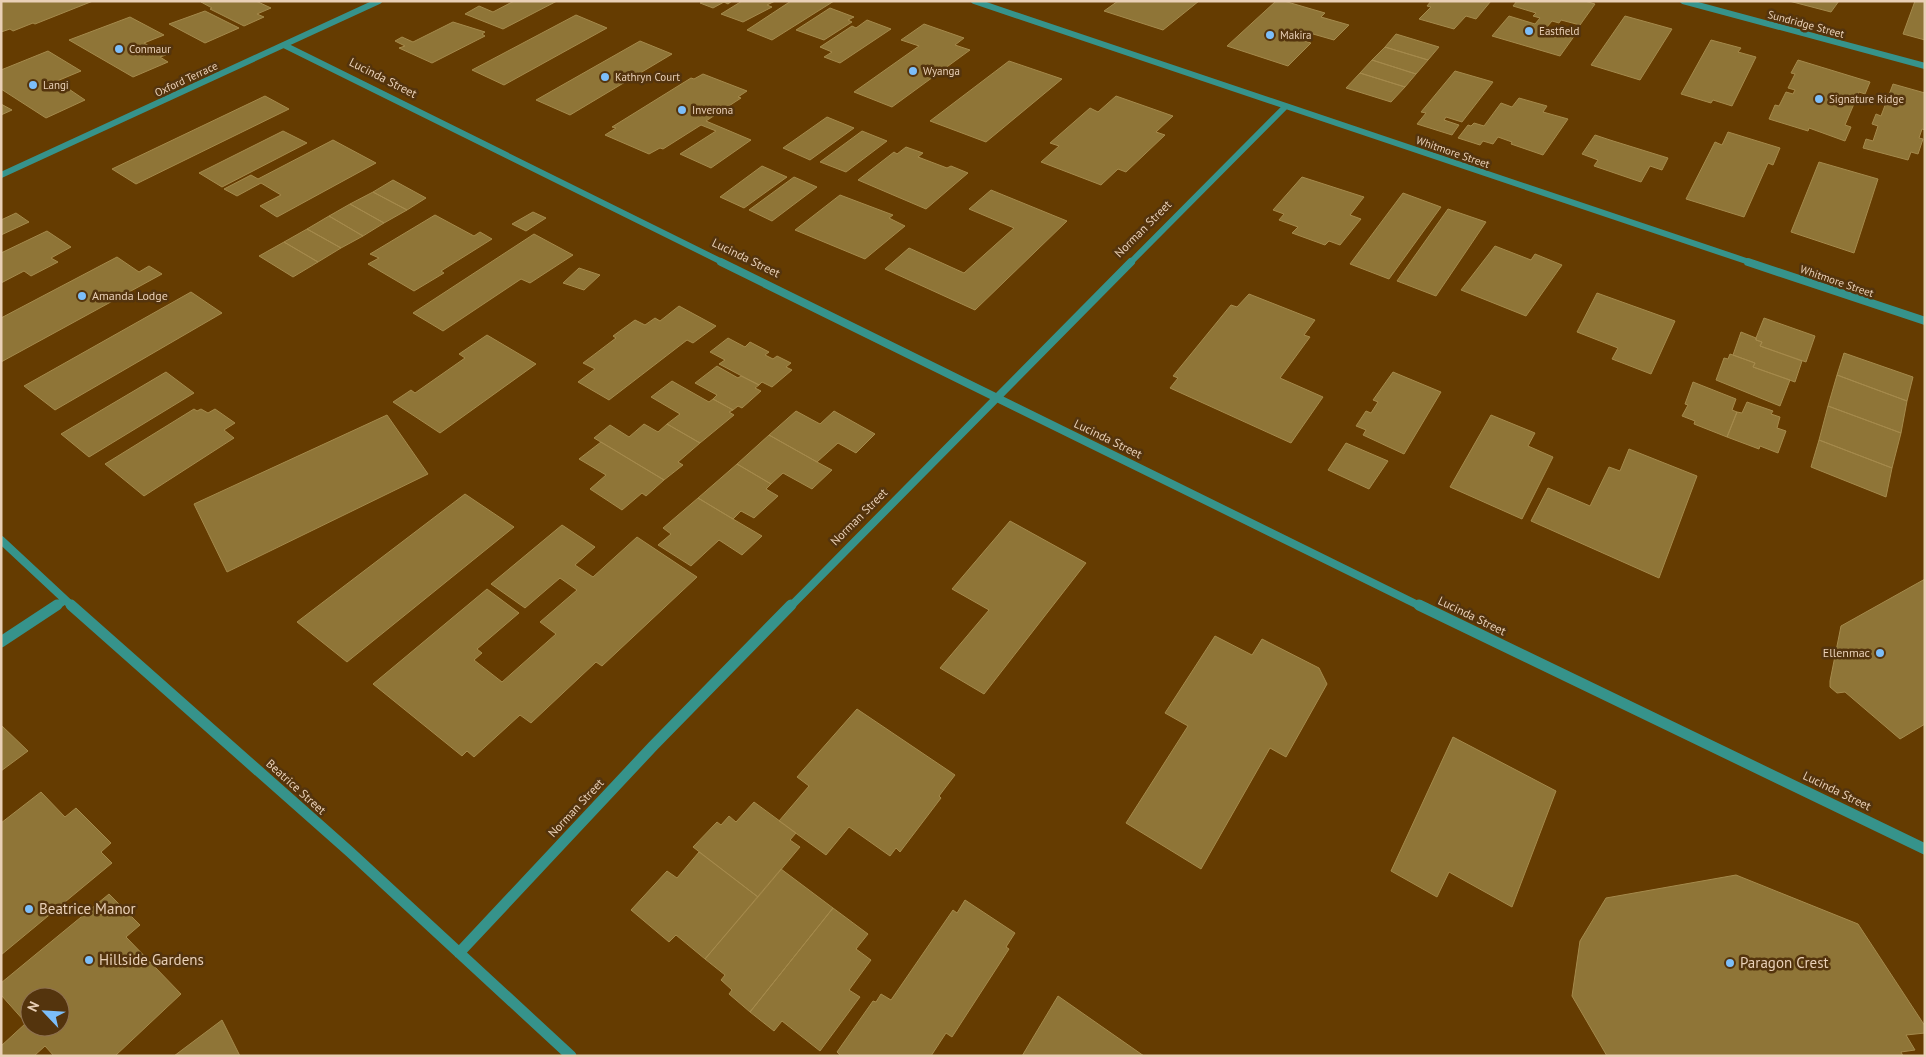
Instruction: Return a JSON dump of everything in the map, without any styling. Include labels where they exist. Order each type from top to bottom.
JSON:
[{"type":"street","name":"Oxford Terrace","points":[[1,175],[379,1]]},
{"type":"street","name":"Sundridge Street","points":[[1683,1],[1925,66]]},
{"type":"street","name":"Whitmore Street","points":[[978,2],[1285,107],[1925,321]]},
{"type":"street","name":"Lucinda Street","points":[[284,45],[1276,537],[1925,849]]},
{"type":"street","name":"Norman Street","points":[[459,953],[653,746],[995,398],[1285,107]]},
{"type":"street","name":"Beatrice Street","points":[[1,540],[64,600],[342,846],[571,1056]]},
{"type":"street","points":[[1,642],[64,600]]},
{"type":"building","points":[[1,1],[93,1],[35,24],[33,23],[13,31],[10,29],[1,32]]},
{"type":"building","points":[[256,1],[271,8],[257,14],[264,17],[244,26],[210,9],[212,8],[201,2]]},
{"type":"building","points":[[514,1],[557,1],[503,29],[465,14],[479,6],[493,12]]},
{"type":"building","points":[[704,1],[732,1],[728,4],[724,2],[713,8],[700,3]]},
{"type":"building","points":[[742,1],[775,1],[767,5],[772,7],[743,22],[721,14]]},
{"type":"building","points":[[791,1],[834,1],[772,40],[747,30]]},
{"type":"building","points":[[1118,1],[1199,1],[1163,30],[1104,11]]},
{"type":"building","name":"Makira","points":[[1276,1],[1284,1],[1325,13],[1321,17],[1349,25],[1334,40],[1306,32],[1298,39],[1311,43],[1288,66],[1227,46]]},
{"type":"building","points":[[1431,1],[1491,1],[1476,19],[1466,16],[1454,29],[1419,19],[1431,7],[1427,6]]},
{"type":"building","name":"Eastfield","points":[[1517,1],[1585,1],[1595,4],[1580,25],[1561,20],[1559,23],[1552,21],[1547,27],[1575,35],[1560,56],[1492,36],[1509,16],[1535,24],[1540,18],[1533,16],[1536,13],[1513,6]]},
{"type":"building","points":[[1789,1],[1839,1],[1831,12]]},
{"type":"building","points":[[1915,1],[1925,1],[1925,40],[1903,34]]},
{"type":"building","points":[[830,8],[854,17],[848,20],[852,22],[824,40],[796,30]]},
{"type":"building","points":[[205,11],[239,28],[205,43],[169,24]]},
{"type":"building","points":[[576,15],[607,28],[504,85],[472,70]]},
{"type":"building","points":[[1625,16],[1672,29],[1640,80],[1591,65]]},
{"type":"building","name":"Conmaur","points":[[130,17],[164,35],[144,43],[166,55],[160,57],[168,62],[133,77],[69,40]]},
{"type":"building","points":[[867,20],[891,29],[840,63],[824,57],[832,52],[820,47],[852,26],[856,28]]},
{"type":"building","points":[[453,22],[485,32],[482,34],[485,36],[432,63],[399,48],[405,46],[395,41],[402,37],[413,42]]},
{"type":"building","name":"Wyanga","points":[[924,24],[964,38],[955,45],[970,50],[892,107],[854,92],[919,46],[901,40]]},
{"type":"building","points":[[1396,34],[1439,47],[1428,60],[1385,47]]},
{"type":"building","points":[[1711,40],[1741,48],[1738,52],[1756,57],[1732,106],[1713,100],[1711,103],[1681,94]]},
{"type":"building","name":"Kathryn Court","points":[[640,41],[672,54],[570,115],[536,100]]},
{"type":"building","points":[[1385,47],[1428,60],[1416,74],[1372,60]]},
{"type":"building","name":"Langi","points":[[48,51],[81,71],[57,81],[85,100],[46,118],[1,89],[1,70]]},
{"type":"building","points":[[1372,60],[1416,74],[1405,87],[1360,73]]},
{"type":"building","name":"Signature Ridge","points":[[1798,60],[1870,82],[1865,94],[1859,92],[1845,125],[1851,127],[1845,141],[1809,128],[1808,131],[1769,119],[1775,105],[1779,106],[1786,92],[1793,94],[1795,90],[1788,88],[1795,74],[1791,73]]},
{"type":"building","points":[[1009,61],[1062,79],[986,142],[930,121]]},
{"type":"building","points":[[1455,71],[1493,82],[1462,122],[1446,117],[1444,120],[1459,125],[1452,135],[1417,124],[1426,113],[1421,112]]},
{"type":"building","points":[[1360,73],[1405,87],[1391,102],[1346,88]]},
{"type":"building","name":"Inverona","points":[[703,74],[747,91],[738,97],[741,98],[706,121],[751,140],[711,168],[680,154],[716,131],[701,125],[663,149],[660,148],[649,154],[605,135],[616,128],[612,127],[691,78],[694,79]]},
{"type":"building","points":[[1893,84],[1925,93],[1925,130],[1922,129],[1919,138],[1923,139],[1918,154],[1911,152],[1908,160],[1863,148],[1866,139],[1873,141],[1878,126],[1872,124],[1876,114],[1881,116]]},
{"type":"building","points":[[265,96],[289,109],[136,184],[112,169]]},
{"type":"building","points":[[1116,96],[1173,116],[1156,132],[1165,135],[1126,172],[1118,169],[1101,185],[1041,162],[1059,146],[1050,143],[1090,108],[1098,112]]},
{"type":"building","points":[[1519,98],[1547,106],[1543,112],[1568,119],[1543,155],[1511,144],[1512,142],[1498,137],[1493,144],[1483,141],[1480,145],[1458,138],[1468,125],[1471,126],[1474,123],[1484,126],[1501,103],[1512,107]]},
{"type":"building","points":[[1,104],[12,110],[1,115]]},
{"type":"building","points":[[827,117],[854,128],[810,160],[783,148]]},
{"type":"building","points":[[283,131],[307,143],[222,187],[199,173]]},
{"type":"building","points":[[862,131],[887,141],[846,172],[820,162]]},
{"type":"building","points":[[1728,132],[1780,148],[1773,165],[1768,163],[1744,217],[1686,199],[1715,142],[1722,145]]},
{"type":"building","points":[[1595,135],[1668,158],[1662,170],[1650,166],[1641,182],[1594,166],[1598,160],[1582,154]]},
{"type":"building","points":[[333,140],[376,163],[277,217],[260,206],[281,195],[261,183],[237,196],[224,189],[251,175],[258,179]]},
{"type":"building","points":[[906,147],[923,153],[918,157],[947,168],[951,166],[968,173],[926,209],[858,180],[894,152],[897,154]]},
{"type":"building","points":[[1819,162],[1878,179],[1854,253],[1791,232]]},
{"type":"building","points":[[762,166],[787,177],[744,208],[720,197]]},
{"type":"building","points":[[794,177],[817,187],[772,221],[749,210]]},
{"type":"building","points":[[1302,177],[1364,197],[1350,215],[1361,219],[1340,245],[1329,241],[1325,245],[1292,233],[1298,227],[1279,220],[1284,214],[1273,210]]},
{"type":"building","points":[[393,180],[426,198],[407,210],[373,192]]},
{"type":"building","points":[[991,190],[1067,221],[975,310],[885,269],[909,248],[964,273],[1014,228],[969,209]]},
{"type":"building","points":[[373,192],[407,210],[384,223],[350,204]]},
{"type":"building","points":[[1403,193],[1441,207],[1389,279],[1350,264]]},
{"type":"building","points":[[840,195],[893,215],[889,218],[905,226],[865,259],[795,230]]},
{"type":"building","points":[[350,204],[384,223],[363,236],[329,216]]},
{"type":"building","points":[[1448,209],[1486,222],[1436,296],[1397,281]]},
{"type":"building","points":[[533,212],[546,218],[526,231],[512,224]]},
{"type":"building","points":[[16,213],[29,222],[1,235],[1,220]]},
{"type":"building","points":[[435,215],[474,236],[480,232],[492,239],[441,271],[444,273],[414,291],[368,264],[379,258],[370,254]]},
{"type":"building","points":[[329,216],[363,236],[341,248],[307,229]]},
{"type":"building","points":[[307,229],[341,248],[318,262],[284,242]]},
{"type":"building","points":[[47,231],[71,247],[51,258],[58,262],[31,276],[24,271],[1,283],[1,253]]},
{"type":"building","points":[[534,234],[573,255],[530,283],[521,279],[443,331],[413,313]]},
{"type":"building","points":[[284,242],[318,262],[293,277],[259,256]]},
{"type":"building","points":[[1495,246],[1531,260],[1535,254],[1562,265],[1526,316],[1461,290]]},
{"type":"building","name":"Amanda Lodge","points":[[117,257],[139,272],[149,266],[162,274],[1,362],[1,318]]},
{"type":"building","points":[[579,268],[600,275],[584,290],[563,283]]},
{"type":"building","points":[[191,292],[222,313],[55,410],[24,386]]},
{"type":"building","points":[[1597,293],[1675,321],[1651,374],[1612,359],[1618,348],[1577,332]]},
{"type":"building","points":[[1249,294],[1315,320],[1304,335],[1310,337],[1280,378],[1323,397],[1291,443],[1170,388],[1178,378],[1173,376],[1231,305],[1237,307]]},
{"type":"building","points":[[679,306],[716,326],[693,343],[687,340],[609,400],[578,382],[595,369],[583,363],[616,338],[613,336],[635,320],[645,325],[655,318],[660,321]]},
{"type":"building","points":[[1764,318],[1815,336],[1806,362],[1760,346],[1762,342],[1756,340],[1756,338]]},
{"type":"building","points":[[1741,332],[1762,342],[1760,346],[1802,361],[1795,382],[1753,367],[1755,363],[1733,355]]},
{"type":"building","points":[[487,335],[536,364],[440,433],[393,402],[411,390],[415,393],[465,358],[459,354]]},
{"type":"building","points":[[728,338],[745,347],[750,342],[769,352],[765,355],[773,359],[777,356],[791,363],[786,367],[792,370],[772,387],[762,382],[759,385],[719,364],[725,360],[710,352]]},
{"type":"building","points":[[1844,353],[1913,377],[1907,401],[1837,375]]},
{"type":"building","points":[[1730,354],[1755,363],[1753,367],[1790,380],[1780,406],[1716,380],[1724,358],[1728,359]]},
{"type":"building","points":[[717,366],[738,378],[741,376],[759,385],[755,388],[761,391],[742,408],[738,406],[733,410],[713,399],[717,395],[695,383]]},
{"type":"building","points":[[166,372],[194,393],[89,457],[61,434]]},
{"type":"building","points":[[1393,372],[1441,392],[1404,454],[1363,435],[1366,430],[1356,426],[1366,411],[1371,413],[1378,402],[1373,400]]},
{"type":"building","points":[[1837,375],[1907,401],[1901,433],[1828,406]]},
{"type":"building","points":[[672,381],[709,402],[713,399],[733,410],[729,412],[734,415],[700,443],[667,424],[680,414],[651,397]]},
{"type":"building","points":[[1693,382],[1736,399],[1732,410],[1737,412],[1727,437],[1694,424],[1695,421],[1682,416],[1688,405],[1685,404]]},
{"type":"building","points":[[1747,402],[1773,411],[1771,414],[1780,417],[1777,428],[1786,431],[1778,453],[1760,446],[1759,449],[1727,437],[1737,412],[1742,413]]},
{"type":"building","points":[[1828,406],[1901,433],[1892,468],[1819,440]]},
{"type":"building","points":[[194,409],[197,411],[201,409],[208,413],[215,409],[235,423],[224,430],[234,438],[144,496],[105,464]]},
{"type":"building","points":[[796,411],[820,424],[834,411],[875,434],[856,453],[838,443],[817,462],[769,435]]},
{"type":"building","points":[[387,415],[428,474],[227,572],[194,504]]},
{"type":"building","points":[[1491,415],[1535,433],[1528,446],[1553,457],[1522,519],[1450,487]]},
{"type":"building","points":[[644,424],[658,432],[667,424],[700,443],[678,462],[683,465],[664,480],[594,438],[610,425],[629,437]]},
{"type":"building","points":[[769,435],[832,470],[812,489],[783,473],[771,484],[737,464]]},
{"type":"building","points":[[1819,440],[1892,468],[1886,497],[1811,467]]},
{"type":"building","points":[[601,442],[664,480],[646,496],[642,493],[622,510],[590,489],[606,475],[579,459]]},
{"type":"building","points":[[1346,443],[1388,461],[1369,489],[1328,470]]},
{"type":"building","points":[[1629,449],[1697,476],[1659,578],[1531,521],[1548,488],[1590,506],[1609,467],[1620,471]]},
{"type":"building","points":[[737,464],[771,484],[766,489],[778,496],[754,518],[741,511],[733,519],[698,498]]},
{"type":"building","points":[[465,494],[514,527],[347,662],[297,622]]},
{"type":"building","points":[[698,498],[762,536],[742,555],[719,540],[691,566],[658,545],[671,534],[663,528]]},
{"type":"building","points":[[1010,521],[1086,563],[984,694],[940,668],[989,610],[952,589]]},
{"type":"building","points":[[562,525],[595,547],[575,565],[593,577],[637,537],[697,577],[602,666],[596,662],[531,723],[520,715],[474,757],[467,751],[462,756],[373,684],[487,589],[519,613],[477,649],[482,653],[474,660],[502,682],[556,634],[540,622],[577,590],[560,578],[525,608],[491,584]]},
{"type":"building","name":"Ellenmac","points":[[1925,579],[1925,724],[1900,739],[1845,692],[1837,693],[1830,687],[1830,681],[1841,626]]},
{"type":"building","points":[[1215,636],[1252,655],[1262,639],[1319,668],[1327,684],[1286,757],[1270,748],[1201,869],[1126,823],[1188,726],[1165,713]]},
{"type":"building","points":[[857,709],[955,775],[939,796],[941,798],[900,852],[896,848],[890,856],[849,827],[826,855],[779,821],[809,786],[797,777]]},
{"type":"building","points":[[1,725],[28,751],[1,771]]},
{"type":"building","points":[[1453,737],[1556,791],[1512,907],[1449,872],[1437,897],[1391,871]]},
{"type":"building","name":"Beatrice Manor","points":[[41,792],[65,817],[76,808],[111,843],[101,852],[112,863],[1,955],[1,823]]},
{"type":"building","points":[[754,802],[796,833],[790,840],[800,847],[758,897],[693,847],[717,822],[721,825],[729,816],[736,822]]},
{"type":"building","points":[[699,852],[758,897],[705,959],[676,935],[669,942],[631,910],[667,871],[677,878]]},
{"type":"building","points":[[781,869],[833,908],[750,1012],[729,994],[732,990],[721,980],[725,975],[705,959]]},
{"type":"building","name":"Paragon Crest","points":[[1736,875],[1858,924],[1925,1026],[1925,1033],[1906,1035],[1915,1050],[1901,1052],[1903,1056],[1607,1056],[1572,996],[1580,941],[1606,898]]},
{"type":"building","name":"Hillside Gardens","points":[[109,894],[140,925],[126,937],[181,994],[115,1056],[54,1056],[45,1046],[34,1056],[1,1056],[1,1046],[20,1029],[20,1037],[70,1037],[70,987],[20,987],[20,1016],[1,995],[1,983]]},
{"type":"building","points":[[965,900],[1015,933],[1006,947],[1009,949],[952,1037],[946,1033],[931,1056],[841,1056],[837,1052],[873,1001],[876,1002],[881,994],[891,1000],[953,910],[957,913]]},
{"type":"building","points":[[833,908],[868,934],[856,949],[871,960],[849,990],[860,997],[820,1051],[782,1021],[774,1031],[750,1012]]},
{"type":"building","points":[[1058,996],[1144,1056],[1022,1056]]},
{"type":"building","points":[[222,1020],[240,1056],[174,1056]]},
{"type":"place","name":"Eastfield","points":[[1529,31]]},
{"type":"place","name":"Makira","points":[[1270,35]]},
{"type":"place","name":"Conmaur","points":[[119,49]]},
{"type":"place","name":"Wyanga","points":[[913,71]]},
{"type":"place","name":"Kathryn Court","points":[[605,77]]},
{"type":"place","name":"Langi","points":[[33,85]]},
{"type":"place","name":"Signature Ridge","points":[[1819,99]]},
{"type":"place","name":"Inverona","points":[[682,110]]},
{"type":"place","name":"Amanda Lodge","points":[[82,296]]},
{"type":"place","name":"Ellenmac","points":[[1880,653]]},
{"type":"place","name":"Beatrice Manor","points":[[29,909]]},
{"type":"place","name":"Hillside Gardens","points":[[89,960]]},
{"type":"place","name":"Paragon Crest","points":[[1730,963]]}]
